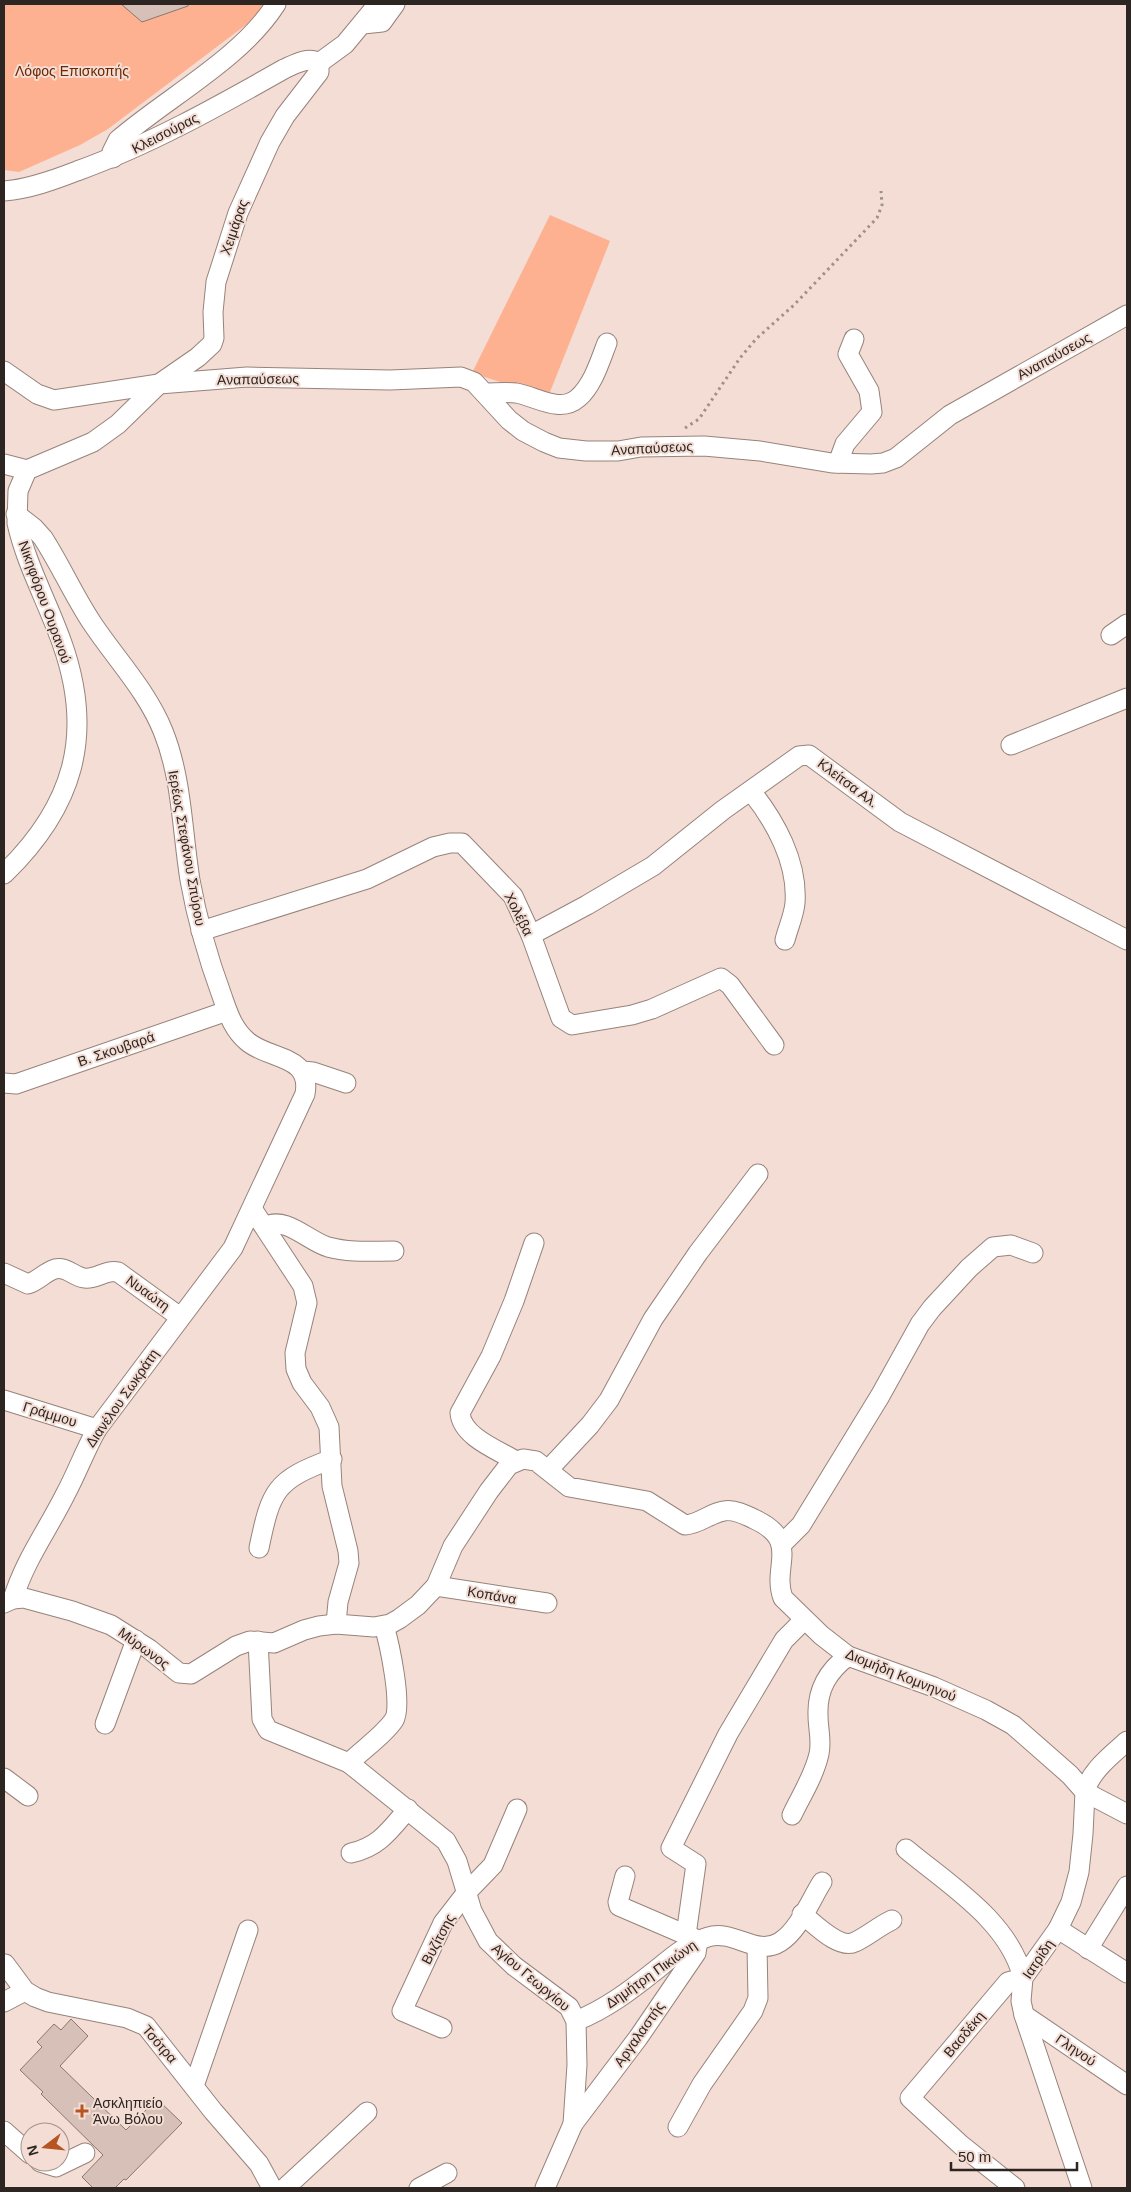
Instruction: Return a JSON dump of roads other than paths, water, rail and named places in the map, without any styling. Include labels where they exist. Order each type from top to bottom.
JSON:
[{"type":"street","points":[[113,158],[112,152],[118,140],[242,43],[267,17],[276,4]]},
{"type":"street","points":[[319,63],[345,44],[378,4]]},
{"type":"street","points":[[363,24],[382,22],[395,4]]},
{"type":"street","name":"Κλεισούρας","points":[[4,191],[40,184],[113,158],[169,131],[284,69],[303,61],[310,60],[319,63]]},
{"type":"street","name":"Χειμάρας","points":[[159,384],[198,357],[212,344],[214,338],[213,312],[216,282],[238,213],[270,142],[294,104],[319,72],[319,63]]},
{"type":"street","name":"Αναπαύσεως","points":[[4,371],[36,394],[54,400],[159,384],[247,377],[390,380],[454,377],[474,382],[509,420],[523,431],[559,448],[586,451],[618,451],[641,447],[704,446],[760,451],[838,463],[871,464],[896,458],[950,415],[1127,315]]},
{"type":"street","points":[[838,463],[845,444],[872,412],[869,391],[848,354],[854,339]]},
{"type":"street","points":[[485,393],[516,393],[551,404],[565,404],[578,398],[587,386],[607,343]]},
{"type":"street","points":[[4,464],[27,470],[93,442],[118,424],[159,384]]},
{"type":"street","name":"Νικηφόρου Ουρανού","points":[[4,874],[41,834],[56,810],[66,788],[73,760],[78,712],[75,688],[62,644],[18,531],[16,514],[18,491],[27,470]]},
{"type":"street","name":"Ιερέως Στεφάνου Σπύρου","points":[[16,514],[43,538],[85,613],[133,680],[163,730],[176,778],[190,878],[201,931],[235,1028],[248,1042],[288,1060],[302,1071]]},
{"type":"street","points":[[1111,635],[1127,624]]},
{"type":"street","points":[[1011,745],[1127,698]]},
{"type":"street","name":"Κλείτσα Αλ.","points":[[531,935],[653,866],[702,826],[799,756],[809,755],[900,822],[1127,940]]},
{"type":"street","points":[[751,791],[774,824],[786,852],[794,878],[795,904],[785,940]]},
{"type":"street","name":"Χολέβα","points":[[201,931],[367,879],[433,847],[457,842],[468,847],[508,890],[519,907],[561,1018],[569,1024],[642,1013],[721,978],[730,985],[774,1044]]},
{"type":"street","name":"Β. Σκουβαρά","points":[[4,1083],[16,1084],[228,1011]]},
{"type":"street","points":[[346,1083],[313,1072],[302,1071],[307,1084],[305,1094],[253,1210],[306,1291],[307,1303],[295,1353],[296,1369],[302,1384],[320,1407],[329,1427],[332,1486],[348,1551],[349,1564],[338,1602],[336,1624],[369,1627],[384,1626],[408,1613],[436,1586],[453,1546],[504,1471],[516,1461],[529,1458],[569,1487],[577,1490],[634,1496],[647,1501],[685,1525],[699,1522],[724,1511],[731,1511],[765,1525],[775,1534],[781,1545],[801,1526],[880,1396],[920,1324],[932,1308],[969,1268],[993,1247],[1011,1244],[1033,1253]]},
{"type":"street","points":[[548,1470],[590,1425],[609,1400],[653,1319],[698,1253],[758,1174]]},
{"type":"street","name":"Διανέλου Σωκράτη","points":[[8,1601],[28,1558],[65,1496],[84,1452],[97,1429],[180,1317],[224,1262],[253,1210]]},
{"type":"street","points":[[265,1227],[271,1224],[286,1225],[322,1245],[344,1251],[394,1251]]},
{"type":"street","points":[[516,1461],[469,1432],[462,1424],[460,1413],[490,1356],[514,1300],[534,1243]]},
{"type":"street","name":"Νυαώτη","points":[[4,1273],[28,1284],[54,1269],[61,1268],[83,1278],[91,1278],[109,1272],[118,1272],[180,1317]]},
{"type":"street","name":"Γράμμου","points":[[4,1400],[97,1429]]},
{"type":"street","points":[[259,1548],[267,1509],[275,1494],[288,1479],[304,1469],[332,1459]]},
{"type":"street","name":"Διομήδη Κομνηνού","points":[[781,1545],[783,1556],[781,1594],[786,1602],[804,1620],[848,1656],[934,1687],[986,1710],[1013,1725],[1063,1769],[1085,1792],[1127,1814]]},
{"type":"street","name":"Κοπάνα","points":[[436,1586],[547,1603]]},
{"type":"street","name":"Μύρωνος","points":[[8,1601],[24,1598],[72,1611],[111,1625],[136,1640],[173,1669],[184,1674],[202,1669],[236,1646],[250,1641],[274,1643],[309,1628],[336,1624]]},
{"type":"street","name":"Αργαλαστής","points":[[574,2124],[638,2038],[696,1953],[692,1938],[696,1864],[670,1848],[728,1734],[784,1640],[804,1620]]},
{"type":"street","points":[[258,1641],[262,1718],[268,1730],[349,1763],[386,1729],[395,1716],[397,1703],[392,1654],[384,1626]]},
{"type":"street","points":[[105,1724],[136,1640]]},
{"type":"street","points":[[792,1815],[813,1772],[819,1754],[820,1732],[818,1716],[821,1688],[828,1675],[848,1656]]},
{"type":"street","name":"Ιατρίδη","points":[[1082,2188],[1024,2015],[1021,2001],[1023,1978],[1058,1929],[1072,1902],[1079,1872],[1085,1792],[1088,1783],[1096,1771],[1127,1741]]},
{"type":"street","name":"Αγίου Γεωργίου","points":[[349,1763],[446,1841],[457,1861],[475,1918],[488,1941],[514,1966],[569,2007],[576,2021],[578,2064],[574,2124],[545,2188]]},
{"type":"street","points":[[4,1778],[28,1796]]},
{"type":"street","points":[[351,1853],[372,1847],[388,1833],[408,1809]]},
{"type":"street","name":"Βυζίτσης","points":[[442,2028],[402,2010],[443,1923],[467,1892],[493,1865],[517,1809]]},
{"type":"street","points":[[906,1849],[988,1918],[1019,1961],[1023,1978]]},
{"type":"street","points":[[625,1876],[618,1902],[619,1906],[692,1938]]},
{"type":"street","name":"Δημήτρη Πικιώνη","points":[[576,2021],[595,2014],[626,1994],[678,1953],[692,1938],[726,1936],[766,1948],[773,1946],[787,1937],[822,1882]]},
{"type":"street","points":[[1088,1949],[1127,1886]]},
{"type":"street","points":[[802,1914],[845,1944],[855,1942],[892,1920]]},
{"type":"street","points":[[1058,1929],[1127,1973]]},
{"type":"street","points":[[194,2086],[248,1930]]},
{"type":"street","points":[[678,2126],[702,2084],[753,2010],[758,1998],[757,1946]]},
{"type":"street","name":"Τσότρα","points":[[5,1964],[25,1991],[48,2002],[140,2022],[155,2035],[194,2086],[259,2164],[272,2188]]},
{"type":"street","name":"Βασδέκη","points":[[1015,2188],[961,2145],[910,2098],[1008,1982],[1023,1978]]},
{"type":"street","points":[[4,2002],[25,1991]]},
{"type":"street","name":"Γληνού","points":[[1024,2015],[1127,2085]]},
{"type":"street","points":[[285,2188],[368,2112]]},
{"type":"street","points":[[4,2131],[20,2145]]},
{"type":"street","points":[[70,2160],[85,2153]]},
{"type":"street","points":[[419,2188],[447,2173]]},
{"type":"place","name":"Ασκληπιείο Άνω Βόλου","points":[[82,2111]]},
{"type":"park label","name":"Λόφος Επισκοπής","points":[[72,71]]}]
